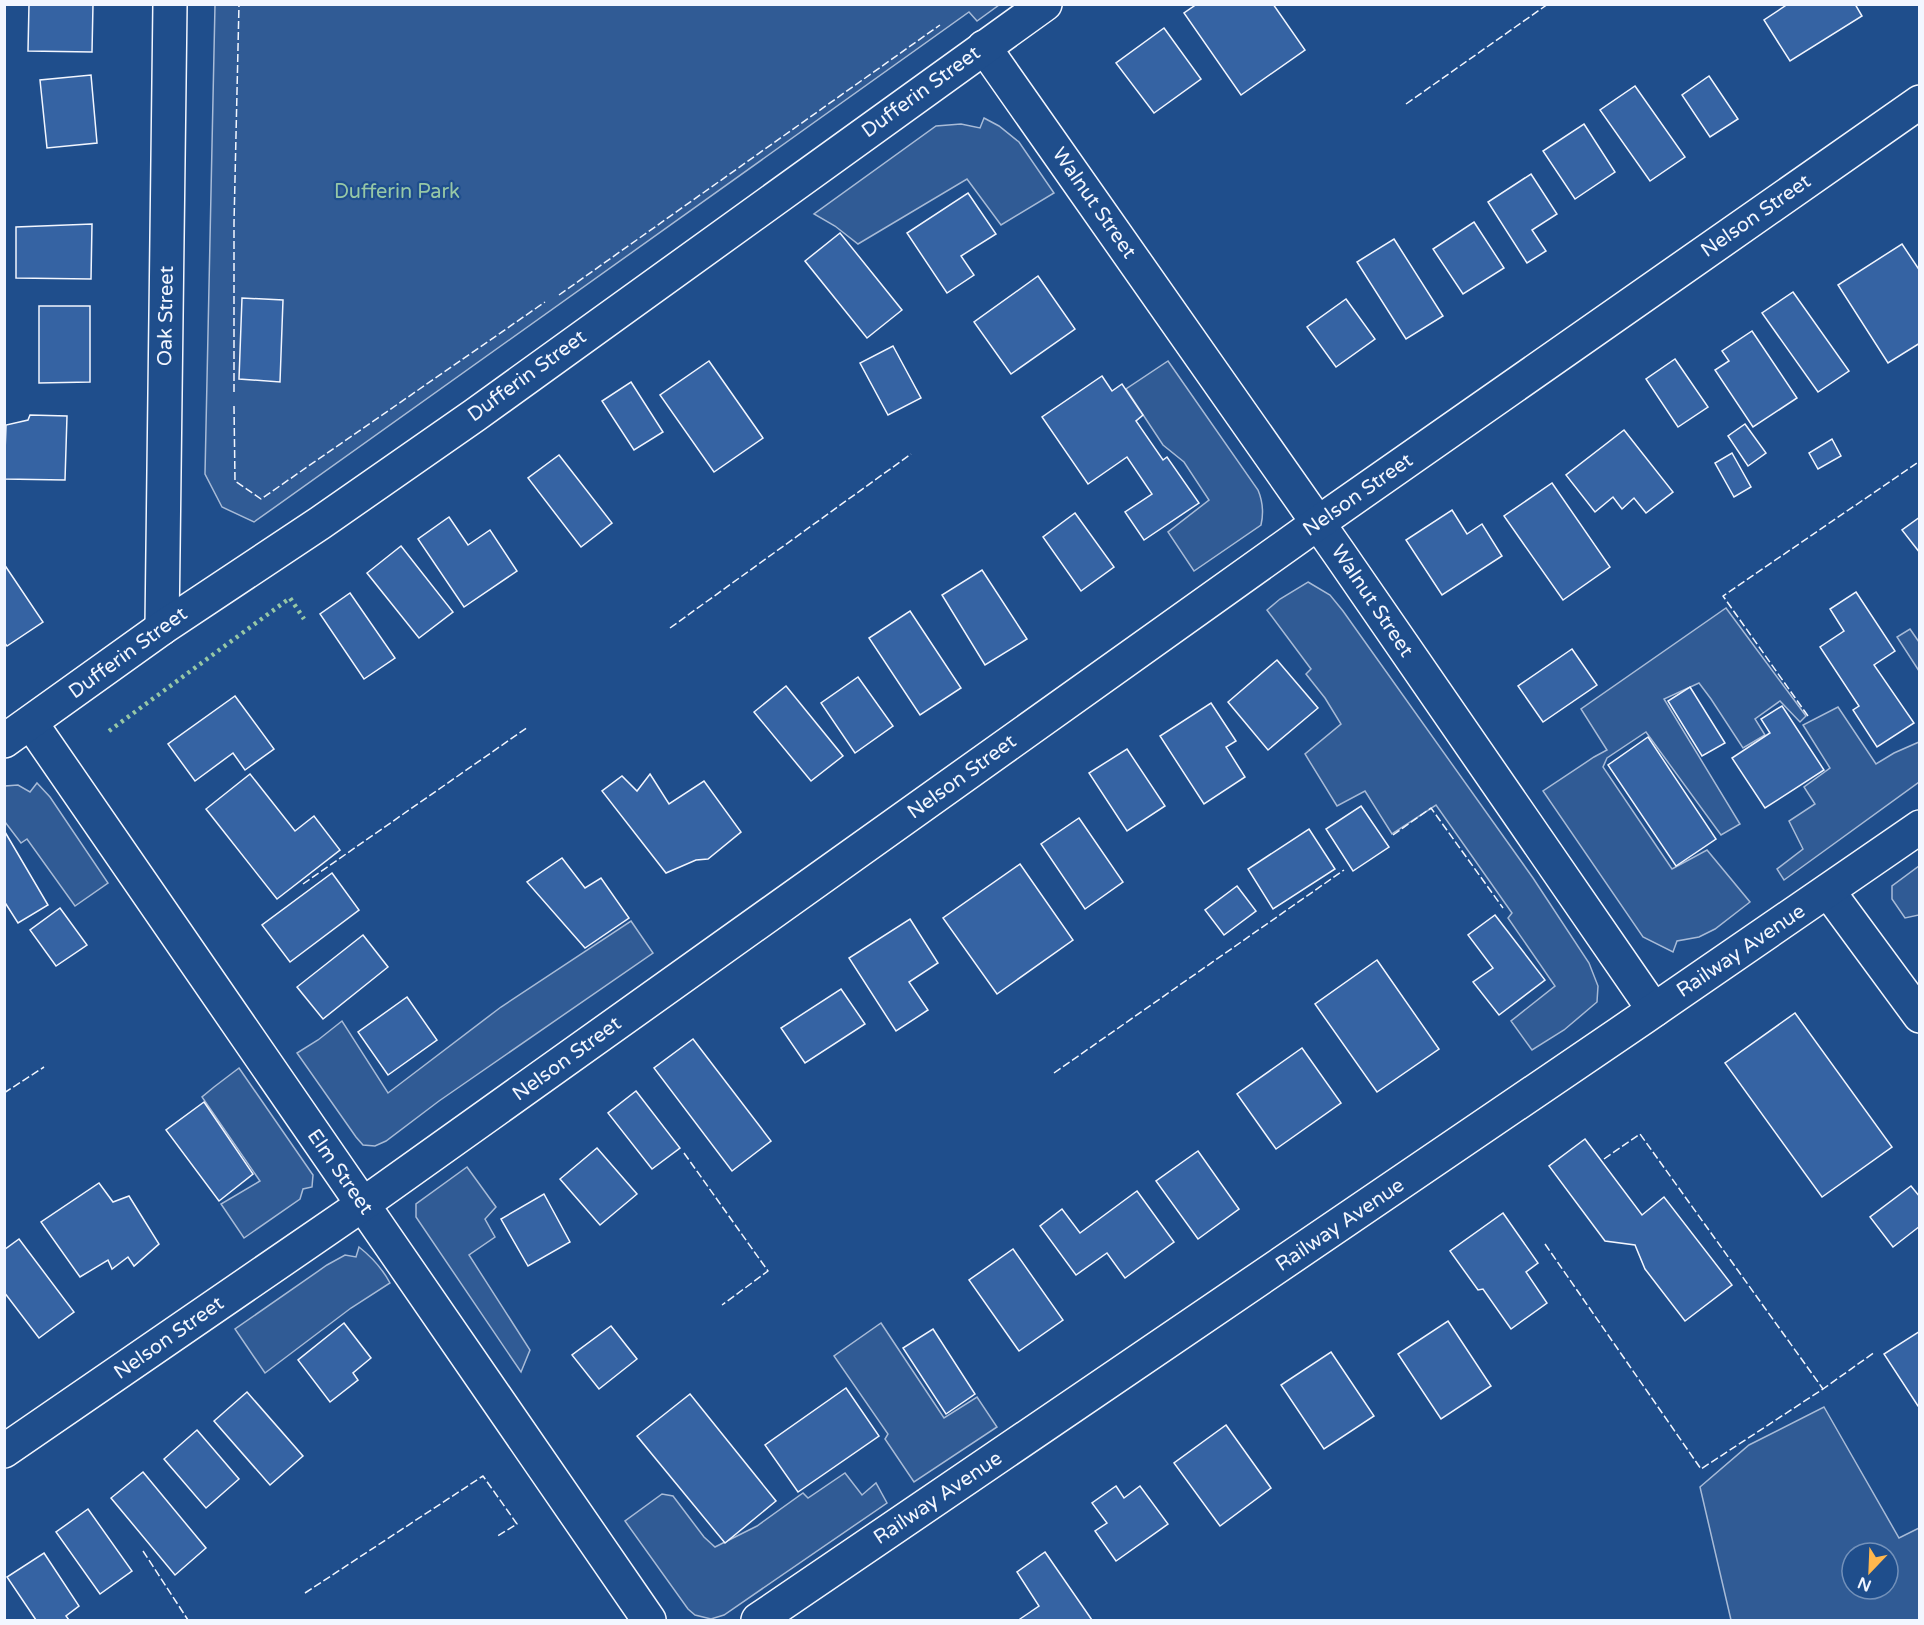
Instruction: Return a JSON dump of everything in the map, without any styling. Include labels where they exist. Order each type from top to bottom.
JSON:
[{"type":"street","name":"Oak Street","points":[[162,628],[170,4]]},
{"type":"street","name":"Dufferin Street","points":[[4,741],[162,628],[320,523],[475,415],[1045,4]]},
{"type":"street","name":"Walnut Street","points":[[984,47],[1318,523],[1654,1010]]},
{"type":"street","name":"Nelson Street","points":[[4,1451],[362,1205],[1318,523],[1920,102]]},
{"type":"street","name":"Elm Street","points":[[31,723],[649,1620]]},
{"type":"street","name":"Railway Avenue","points":[[758,1620],[1920,827]]},
{"type":"street","points":[[1828,891],[1920,1016]]},
{"type":"green space","name":"Dufferin Park","points":[[215,5],[999,5],[977,21],[969,12],[254,522],[222,507],[205,474]]},
{"type":"green space","points":[[984,118],[999,126],[1019,142],[1054,193],[1001,225],[967,179],[858,244],[835,226],[814,214],[936,126],[961,124],[980,128]]},
{"type":"green space","points":[[1168,361],[1258,490],[1262,507],[1261,525],[1194,571],[1168,532],[1209,500],[1184,462],[1163,445],[1126,389]]},
{"type":"green space","points":[[1308,582],[1330,595],[1343,611],[1533,878],[1589,963],[1598,986],[1597,1002],[1564,1030],[1532,1050],[1511,1021],[1555,986],[1508,918],[1512,913],[1436,805],[1392,834],[1365,791],[1337,806],[1305,754],[1341,724],[1325,698],[1306,674],[1311,669],[1267,610]]},
{"type":"green space","points":[[1726,608],[1806,716],[1800,722],[1780,701],[1755,719],[1765,735],[1743,748],[1699,683],[1664,699],[1740,824],[1721,835],[1646,732],[1607,758],[1603,767],[1672,869],[1707,850],[1750,902],[1715,929],[1699,937],[1677,941],[1673,952],[1643,937],[1543,791],[1607,750],[1581,709]]},
{"type":"green space","points":[[1910,629],[1919,642],[1919,671],[1897,637]]},
{"type":"green space","points":[[1838,707],[1876,764],[1919,742],[1919,782],[1784,880],[1777,869],[1803,849],[1789,821],[1815,804],[1804,787],[1830,768],[1803,725]]},
{"type":"green space","points":[[37,783],[50,797],[108,883],[75,906],[27,839],[21,843],[5,822],[5,786],[18,785],[30,792]]},
{"type":"green space","points":[[1919,866],[1919,915],[1905,918],[1892,899],[1892,886]]},
{"type":"green space","points":[[631,921],[653,953],[439,1101],[386,1141],[375,1146],[363,1145],[356,1137],[297,1053],[342,1021],[388,1093],[501,1007]]},
{"type":"green space","points":[[239,1068],[313,1175],[312,1187],[303,1189],[300,1199],[244,1238],[221,1204],[260,1181],[202,1097]]},
{"type":"green space","points":[[467,1167],[496,1207],[485,1219],[495,1237],[469,1255],[530,1350],[521,1372],[416,1217],[416,1204]]},
{"type":"green space","points":[[359,1247],[377,1264],[390,1283],[351,1308],[265,1373],[235,1329],[327,1265],[345,1255],[356,1257]]},
{"type":"green space","points":[[881,1323],[944,1418],[977,1397],[997,1427],[914,1482],[885,1439],[888,1434],[834,1356]]},
{"type":"green space","points":[[1824,1407],[1899,1538],[1919,1528],[1919,1620],[1731,1620],[1700,1487],[1749,1445]]},
{"type":"green space","points":[[845,1473],[862,1495],[876,1483],[887,1503],[724,1615],[711,1619],[695,1615],[688,1609],[625,1521],[662,1494],[673,1496],[704,1537],[715,1547],[757,1526],[803,1493],[808,1498]]},
{"type":"building","points":[[29,4],[93,4],[92,52],[28,51]]},
{"type":"building","points":[[1197,4],[1273,4],[1305,50],[1241,95],[1184,13]]},
{"type":"building","points":[[1788,4],[1855,4],[1862,16],[1790,61],[1764,20]]},
{"type":"building","points":[[1164,28],[1201,79],[1154,113],[1116,63]]},
{"type":"building","points":[[91,75],[97,143],[47,148],[40,80]]},
{"type":"building","points":[[1709,76],[1738,119],[1710,137],[1682,95]]},
{"type":"building","points":[[1635,86],[1685,157],[1650,181],[1600,110]]},
{"type":"building","points":[[1584,124],[1615,172],[1575,199],[1543,151]]},
{"type":"building","points":[[1531,174],[1557,214],[1532,230],[1546,251],[1527,263],[1488,202]]},
{"type":"building","points":[[968,193],[996,234],[961,256],[974,275],[947,293],[907,233]]},
{"type":"building","points":[[1474,222],[1504,268],[1463,294],[1433,249]]},
{"type":"building","points":[[92,224],[91,279],[16,278],[16,227]]},
{"type":"building","points":[[840,233],[902,310],[867,338],[805,261]]},
{"type":"building","points":[[1394,239],[1443,316],[1406,339],[1357,262]]},
{"type":"building","points":[[1902,244],[1920,271],[1920,343],[1888,363],[1838,285]]},
{"type":"building","points":[[1038,276],[1075,329],[1011,374],[974,322]]},
{"type":"building","points":[[1793,292],[1849,371],[1818,392],[1762,313]]},
{"type":"building","points":[[242,298],[283,300],[280,382],[239,379]]},
{"type":"building","points":[[1346,299],[1375,339],[1336,367],[1307,327]]},
{"type":"building","points":[[39,306],[90,306],[90,382],[39,383]]},
{"type":"building","points":[[1752,331],[1797,398],[1753,427],[1715,370],[1729,361],[1722,351]]},
{"type":"building","points":[[893,346],[921,398],[888,415],[860,363]]},
{"type":"building","points":[[1675,359],[1708,407],[1678,427],[1646,379]]},
{"type":"building","points":[[709,361],[763,438],[714,472],[660,395]]},
{"type":"building","points":[[1102,376],[1112,391],[1122,384],[1143,415],[1136,421],[1163,460],[1167,457],[1199,503],[1144,540],[1125,512],[1152,494],[1127,457],[1088,484],[1042,417]]},
{"type":"building","points":[[631,382],[663,432],[634,450],[602,401]]},
{"type":"building","points":[[30,415],[67,416],[65,480],[4,479],[6,425],[28,420]]},
{"type":"building","points":[[1745,424],[1766,453],[1748,466],[1728,436]]},
{"type":"building","points":[[1624,430],[1673,492],[1646,513],[1634,498],[1622,509],[1613,497],[1595,512],[1566,475]]},
{"type":"building","points":[[1832,439],[1841,456],[1818,469],[1809,453]]},
{"type":"building","points":[[1732,453],[1751,487],[1734,497],[1715,463]]},
{"type":"building","points":[[559,455],[612,523],[581,547],[528,478]]},
{"type":"building","points":[[1552,483],[1610,567],[1563,600],[1504,516]]},
{"type":"building","points":[[1452,510],[1467,534],[1482,524],[1502,556],[1442,595],[1406,540]]},
{"type":"building","points":[[1075,513],[1114,567],[1081,591],[1043,537]]},
{"type":"building","points":[[449,517],[468,545],[490,530],[517,571],[464,607],[418,539]]},
{"type":"building","points":[[1920,517],[1920,553],[1902,530]]},
{"type":"building","points":[[401,546],[453,612],[419,638],[367,573]]},
{"type":"building","points":[[4,564],[43,622],[7,646],[4,642]]},
{"type":"building","points":[[982,570],[1027,639],[985,665],[942,595]]},
{"type":"building","points":[[1856,592],[1895,651],[1874,665],[1914,723],[1877,747],[1853,710],[1859,706],[1820,647],[1844,631],[1830,609]]},
{"type":"building","points":[[350,593],[395,658],[364,679],[320,614]]},
{"type":"building","points":[[910,611],[961,688],[920,715],[869,638]]},
{"type":"building","points":[[1572,649],[1597,685],[1543,722],[1518,686]]},
{"type":"building","points":[[1277,660],[1318,708],[1268,750],[1228,702]]},
{"type":"building","points":[[858,677],[893,726],[855,753],[821,703]]},
{"type":"building","points":[[786,686],[843,756],[811,781],[754,712]]},
{"type":"building","points":[[1690,687],[1725,743],[1702,756],[1668,701]]},
{"type":"building","points":[[235,696],[274,749],[245,770],[233,753],[195,781],[168,744]]},
{"type":"building","points":[[1211,703],[1236,741],[1226,747],[1245,777],[1204,804],[1160,736]]},
{"type":"building","points":[[1782,706],[1824,770],[1765,808],[1732,758],[1770,733],[1761,719]]},
{"type":"building","points":[[1648,737],[1716,839],[1676,866],[1608,765]]},
{"type":"building","points":[[1127,749],[1165,806],[1127,831],[1089,773]]},
{"type":"building","points":[[250,774],[295,831],[314,816],[340,850],[277,899],[206,809]]},
{"type":"building","points":[[650,774],[669,804],[704,781],[741,832],[708,859],[696,860],[666,873],[602,791],[622,776],[637,791]]},
{"type":"building","points":[[1361,806],[1389,847],[1353,871],[1326,829]]},
{"type":"building","points":[[1079,818],[1123,882],[1085,909],[1041,844]]},
{"type":"building","points":[[1309,829],[1335,869],[1273,909],[1248,869]]},
{"type":"building","points":[[5,832],[48,905],[18,923],[4,901]]},
{"type":"building","points":[[562,858],[585,888],[601,878],[629,918],[585,948],[527,882]]},
{"type":"building","points":[[1020,864],[1073,940],[997,994],[943,918]]},
{"type":"building","points":[[332,873],[359,910],[290,962],[262,925]]},
{"type":"building","points":[[1237,886],[1256,911],[1224,935],[1205,910]]},
{"type":"building","points":[[60,908],[87,945],[56,966],[30,930]]},
{"type":"building","points":[[1495,915],[1545,980],[1499,1015],[1473,982],[1493,968],[1468,935]]},
{"type":"building","points":[[910,919],[938,963],[909,982],[928,1010],[896,1031],[849,958]]},
{"type":"building","points":[[363,935],[388,967],[323,1019],[297,987]]},
{"type":"building","points":[[1377,960],[1439,1049],[1377,1092],[1315,1004]]},
{"type":"building","points":[[841,989],[865,1024],[805,1063],[781,1028]]},
{"type":"building","points":[[407,997],[437,1040],[388,1075],[358,1032]]},
{"type":"building","points":[[1795,1013],[1892,1147],[1822,1197],[1725,1063]]},
{"type":"building","points":[[693,1039],[771,1141],[732,1171],[654,1068]]},
{"type":"building","points":[[1302,1048],[1341,1103],[1276,1149],[1237,1094]]},
{"type":"building","points":[[636,1091],[680,1148],[652,1169],[608,1113]]},
{"type":"building","points":[[204,1102],[253,1174],[219,1201],[166,1130]]},
{"type":"building","points":[[1585,1139],[1642,1215],[1664,1197],[1732,1285],[1685,1321],[1645,1269],[1635,1245],[1605,1241],[1549,1166]]},
{"type":"building","points":[[597,1148],[637,1194],[600,1225],[560,1179]]},
{"type":"building","points":[[1198,1151],[1239,1209],[1198,1239],[1156,1181]]},
{"type":"building","points":[[99,1183],[113,1202],[129,1196],[159,1244],[134,1266],[128,1257],[112,1269],[108,1260],[80,1277],[41,1222]]},
{"type":"building","points":[[1911,1186],[1920,1197],[1920,1226],[1893,1247],[1870,1217]]},
{"type":"building","points":[[1137,1191],[1174,1242],[1125,1278],[1107,1253],[1076,1275],[1040,1226],[1062,1209],[1080,1233]]},
{"type":"building","points":[[544,1194],[570,1242],[528,1266],[501,1219]]},
{"type":"building","points":[[1503,1213],[1538,1263],[1526,1272],[1547,1303],[1511,1329],[1483,1289],[1478,1290],[1450,1251]]},
{"type":"building","points":[[19,1239],[74,1312],[39,1338],[4,1292],[4,1250]]},
{"type":"building","points":[[1013,1249],[1063,1320],[1019,1351],[969,1280]]},
{"type":"building","points":[[1448,1321],[1491,1386],[1441,1419],[1398,1354]]},
{"type":"building","points":[[344,1323],[371,1358],[353,1373],[358,1380],[330,1402],[298,1360]]},
{"type":"building","points":[[611,1326],[637,1359],[599,1389],[572,1355]]},
{"type":"building","points":[[933,1329],[975,1394],[946,1414],[903,1348]]},
{"type":"building","points":[[1920,1331],[1920,1406],[1918,1406],[1884,1354]]},
{"type":"building","points":[[1331,1352],[1374,1416],[1324,1449],[1281,1385]]},
{"type":"building","points":[[846,1388],[879,1436],[798,1492],[765,1445]]},
{"type":"building","points":[[247,1392],[303,1456],[270,1485],[214,1421]]},
{"type":"building","points":[[690,1394],[776,1501],[725,1543],[637,1436]]},
{"type":"building","points":[[1226,1425],[1271,1488],[1220,1526],[1174,1463]]},
{"type":"building","points":[[197,1430],[239,1479],[206,1508],[164,1459]]},
{"type":"building","points":[[143,1472],[206,1548],[175,1575],[111,1498]]},
{"type":"building","points":[[1116,1486],[1124,1498],[1140,1486],[1168,1524],[1116,1561],[1095,1531],[1107,1523],[1092,1503]]},
{"type":"building","points":[[88,1509],[132,1571],[100,1594],[56,1532]]},
{"type":"building","points":[[1045,1552],[1092,1620],[1020,1619],[1039,1606],[1017,1572]]},
{"type":"building","points":[[44,1553],[79,1606],[66,1616],[69,1620],[36,1620],[7,1577]]},
{"type":"hedge","points":[[109,731],[290,598],[304,619]]},
{"type":"fence","points":[[234,392],[234,223],[239,4]]},
{"type":"fence","points":[[1406,104],[1548,4]]},
{"type":"fence","points":[[559,295],[940,25]]},
{"type":"fence","points":[[234,406],[235,481],[261,499],[545,302]]},
{"type":"fence","points":[[670,628],[911,454]]},
{"type":"fence","points":[[1808,716],[1723,596],[1920,461]]},
{"type":"fence","points":[[303,884],[528,727]]},
{"type":"fence","points":[[1393,835],[1431,808],[1503,908]]},
{"type":"fence","points":[[1054,1073],[1344,870]]},
{"type":"fence","points":[[4,1093],[44,1067]]},
{"type":"fence","points":[[1604,1159],[1640,1134],[1823,1389]]},
{"type":"fence","points":[[684,1153],[768,1271],[722,1305]]},
{"type":"fence","points":[[1545,1244],[1701,1469],[1875,1352]]},
{"type":"fence","points":[[305,1593],[483,1476],[517,1524],[496,1537]]},
{"type":"fence","points":[[143,1551],[188,1620]]}]
